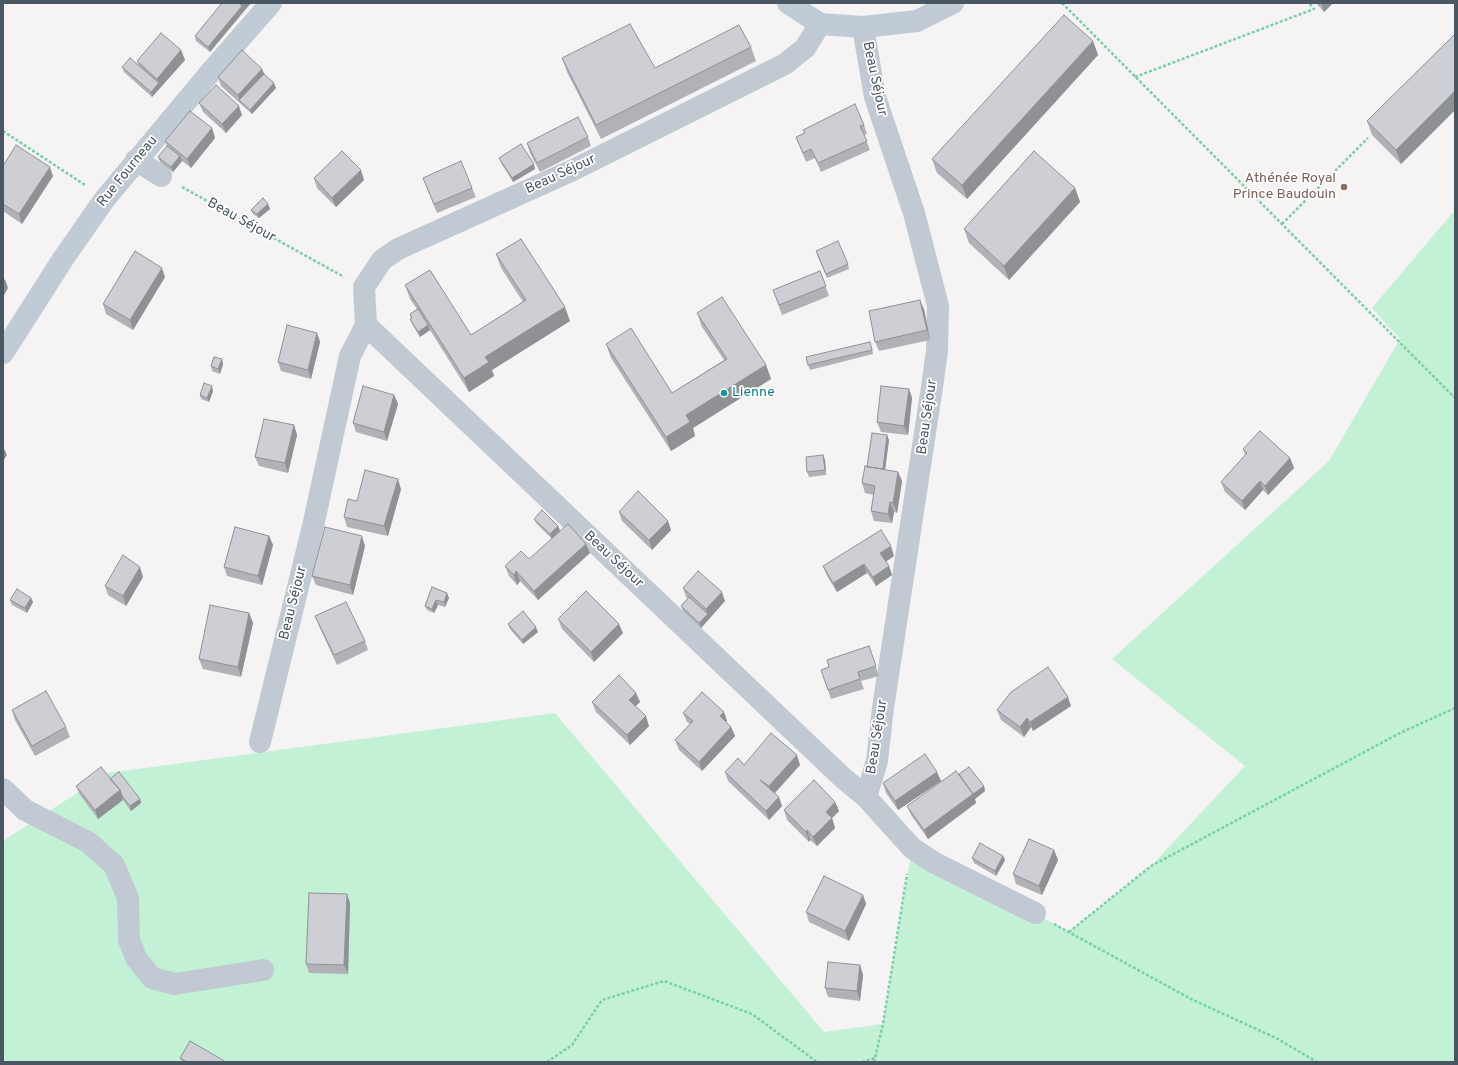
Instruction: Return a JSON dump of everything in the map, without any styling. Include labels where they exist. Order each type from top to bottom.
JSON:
[{"type":"street","name":"Rue Fourneau","points":[[3,353],[63,259],[104,200],[136,160],[271,3]]},
{"type":"street","points":[[788,3],[820,24],[863,27],[917,21],[953,3]]},
{"type":"street","name":"Beau Séjour","points":[[364,287],[382,260],[398,249],[573,170],[785,64],[805,48],[820,24]]},
{"type":"street","name":"Beau Séjour","points":[[260,742],[313,526],[350,356],[366,325],[842,777],[866,797],[877,761],[883,708],[932,387],[937,351],[938,306],[914,213],[875,97],[863,27]]},
{"type":"street","points":[[136,160],[161,176]]},
{"type":"street","points":[[364,287],[366,325]]},
{"type":"street","points":[[3,789],[25,810],[88,842],[114,865],[128,898],[129,940],[136,958],[152,978],[175,984],[263,970]]},
{"type":"street","points":[[866,797],[912,848],[933,862],[1035,913]]},
{"type":"path","points":[[1062,3],[1455,398]]},
{"type":"path","points":[[1135,77],[1314,9],[1309,3]]},
{"type":"path","points":[[3,131],[80,180],[104,200]]},
{"type":"path","points":[[1282,224],[1368,138]]},
{"type":"path","name":"Beau Séjour","points":[[161,176],[320,265],[364,287]]},
{"type":"path","points":[[1317,1062],[1276,1038],[1191,999],[1069,932],[1152,866],[1400,733],[1455,708]]},
{"type":"path","points":[[862,1062],[875,1060],[883,1024],[912,848]]},
{"type":"path","points":[[547,1062],[572,1045],[602,1000],[664,982],[752,1014],[817,1062]]},
{"type":"green space","points":[[1455,210],[1455,1062],[3,1062],[3,841],[108,773],[555,713],[824,1032],[883,1024],[912,848],[1069,932],[1151,866],[1245,766],[1112,659],[1329,461],[1400,339],[1372,308]]},
{"type":"building","points":[[222,3],[239,3],[242,6],[208,47],[195,36]]},
{"type":"building","points":[[1064,15],[1093,41],[962,185],[932,159]]},
{"type":"building","points":[[630,24],[655,68],[739,25],[751,47],[596,125],[562,58]]},
{"type":"building","points":[[161,33],[181,50],[157,79],[137,61]]},
{"type":"building","points":[[1455,34],[1455,91],[1396,150],[1367,121]]},
{"type":"building","points":[[242,50],[262,69],[238,95],[218,77]]},
{"type":"building","points":[[130,58],[159,83],[151,92],[122,67]]},
{"type":"building","points":[[264,74],[274,83],[250,110],[239,100]]},
{"type":"building","points":[[216,85],[239,106],[222,124],[199,103]]},
{"type":"building","points":[[855,104],[864,125],[860,126],[867,141],[818,163],[811,149],[803,153],[796,137],[805,133],[803,130]]},
{"type":"building","points":[[190,111],[212,128],[187,159],[165,141]]},
{"type":"building","points":[[578,117],[588,137],[537,163],[527,143]]},
{"type":"building","points":[[521,144],[534,164],[512,178],[499,158]]},
{"type":"building","points":[[16,145],[50,167],[19,214],[3,204],[3,166]]},
{"type":"building","points":[[167,146],[180,156],[171,167],[158,157]]},
{"type":"building","points":[[342,151],[361,170],[332,198],[314,178]]},
{"type":"building","points":[[1034,151],[1075,188],[1004,266],[964,229]]},
{"type":"building","points":[[461,161],[472,188],[434,204],[423,178]]},
{"type":"building","points":[[263,198],[268,204],[257,214],[251,210]]},
{"type":"building","points":[[521,239],[565,307],[485,357],[489,362],[464,378],[405,285],[430,270],[471,335],[526,300],[496,254]]},
{"type":"building","points":[[838,241],[848,264],[826,274],[816,251]]},
{"type":"building","points":[[135,251],[162,268],[130,320],[103,304]]},
{"type":"building","points":[[820,271],[826,286],[779,305],[773,290]]},
{"type":"building","name":"Lienne","points":[[722,297],[766,365],[686,415],[690,422],[666,437],[606,344],[631,328],[672,393],[727,359],[697,313]]},
{"type":"building","points":[[920,300],[927,330],[875,342],[869,311]]},
{"type":"building","points":[[418,309],[428,325],[418,332],[410,319],[412,318],[410,314]]},
{"type":"building","points":[[287,325],[317,333],[308,370],[278,362]]},
{"type":"building","points":[[870,342],[872,350],[808,365],[806,357]]},
{"type":"building","points":[[214,357],[222,359],[218,369],[211,366]]},
{"type":"building","points":[[204,383],[212,386],[207,398],[200,395]]},
{"type":"building","points":[[363,386],[394,395],[384,432],[353,423]]},
{"type":"building","points":[[881,386],[909,389],[904,426],[877,422]]},
{"type":"building","points":[[264,419],[294,425],[285,463],[255,457]]},
{"type":"building","points":[[1260,431],[1290,458],[1265,486],[1260,481],[1242,501],[1221,482],[1247,453],[1243,449]]},
{"type":"building","points":[[872,433],[887,435],[883,469],[867,467]]},
{"type":"building","points":[[823,455],[825,470],[807,472],[806,457]]},
{"type":"building","points":[[865,466],[898,472],[893,503],[890,502],[888,514],[871,511],[875,486],[862,483]]},
{"type":"building","points":[[365,470],[398,479],[384,526],[344,517],[348,499],[357,501]]},
{"type":"building","points":[[638,491],[668,521],[649,540],[619,512]]},
{"type":"building","points":[[542,510],[558,526],[550,534],[534,519]]},
{"type":"building","points":[[568,524],[586,544],[534,591],[516,571],[514,575],[505,566],[521,551],[529,559]]},
{"type":"building","points":[[235,527],[269,536],[258,576],[224,567]]},
{"type":"building","points":[[325,527],[362,536],[350,585],[312,576]]},
{"type":"building","points":[[881,530],[891,546],[880,553],[889,566],[873,577],[864,564],[833,583],[823,566]]},
{"type":"building","points":[[123,555],[140,567],[123,596],[105,586]]},
{"type":"building","points":[[698,571],[722,592],[706,609],[683,588]]},
{"type":"building","points":[[432,587],[447,593],[444,602],[436,600],[432,609],[425,606]]},
{"type":"building","points":[[17,589],[31,598],[25,608],[10,600]]},
{"type":"building","points":[[586,591],[619,624],[591,652],[558,619]]},
{"type":"building","points":[[689,597],[708,614],[699,623],[681,606]]},
{"type":"building","points":[[346,602],[365,641],[334,655],[315,616]]},
{"type":"building","points":[[210,605],[249,613],[238,667],[199,659]]},
{"type":"building","points":[[523,611],[536,627],[522,640],[508,624]]},
{"type":"building","points":[[869,646],[876,666],[858,672],[860,679],[828,690],[821,670],[829,667],[827,660]]},
{"type":"building","points":[[1048,667],[1068,697],[1030,722],[1027,718],[1020,727],[997,710],[1011,692]]},
{"type":"building","points":[[619,675],[636,693],[629,700],[646,716],[627,735],[592,702]]},
{"type":"building","points":[[46,691],[66,727],[32,746],[12,710]]},
{"type":"building","points":[[702,692],[724,712],[720,716],[731,727],[699,762],[675,740],[693,721],[683,713]]},
{"type":"building","points":[[771,733],[797,755],[769,786],[760,780],[779,797],[766,811],[725,772],[738,758],[744,765]]},
{"type":"building","points":[[925,754],[937,772],[895,801],[883,783]]},
{"type":"building","points":[[101,767],[120,790],[95,810],[76,786]]},
{"type":"building","points":[[969,767],[984,786],[972,795],[973,794],[959,774]]},
{"type":"building","points":[[956,771],[973,794],[924,830],[907,806]]},
{"type":"building","points":[[119,772],[140,799],[130,806],[122,796],[120,790],[110,779]]},
{"type":"building","points":[[814,780],[835,802],[826,812],[832,818],[813,837],[784,810]]},
{"type":"building","points":[[1029,839],[1054,850],[1039,886],[1013,874]]},
{"type":"building","points":[[980,843],[1003,856],[995,871],[972,858]]},
{"type":"building","points":[[824,876],[863,895],[845,931],[806,912]]},
{"type":"building","points":[[309,893],[347,894],[344,965],[306,964]]},
{"type":"building","points":[[828,962],[860,965],[857,991],[825,988]]},
{"type":"building","points":[[190,1041],[226,1062],[187,1062],[180,1058]]},
{"type":"place","name":"Athénée Royal Prince Baudouin","points":[[1344,187]]},
{"type":"place","name":"Lienne","points":[[724,393]]}]
